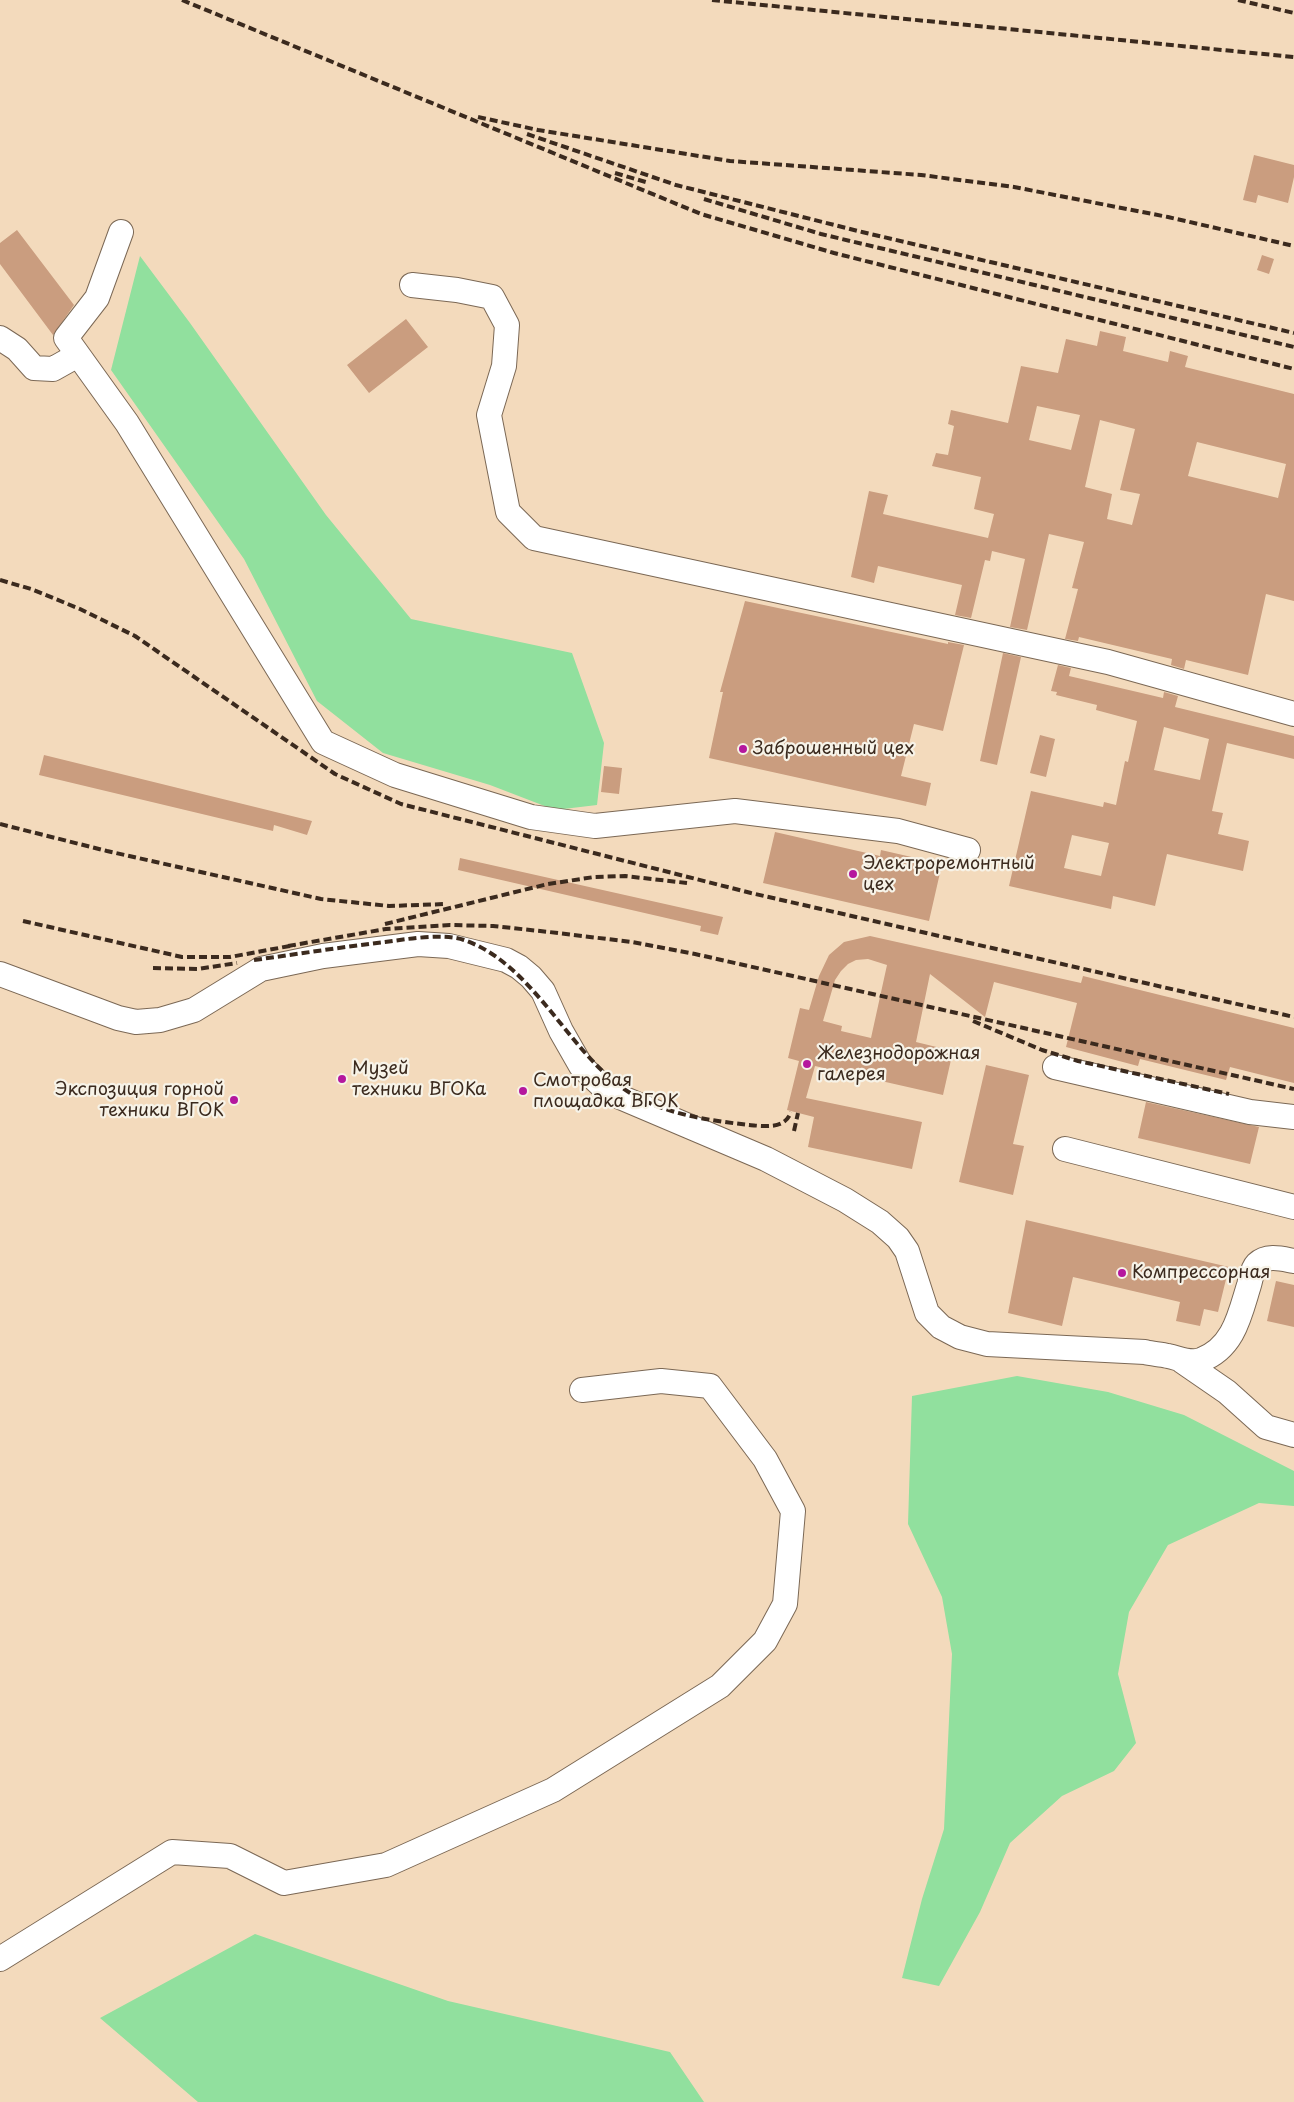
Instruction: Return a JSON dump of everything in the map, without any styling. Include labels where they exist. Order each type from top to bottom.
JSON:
[{"type":"lane","points":[[121,232],[97,298],[66,338],[127,423],[323,742],[395,775],[532,816],[595,826],[735,811],[898,831],[968,850]]},
{"type":"lane","points":[[412,285],[457,290],[492,297],[506,325],[504,366],[489,415],[508,512],[534,538],[1108,662],[1294,714]]},
{"type":"lane","points":[[0,338],[17,350],[34,368],[53,369],[78,354]]},
{"type":"lane","points":[[0,974],[118,1018],[136,1022],[160,1020],[194,1010],[261,969],[323,956],[418,944],[436,945],[486,954],[506,960],[519,967],[543,990],[561,1031],[581,1066],[601,1085],[620,1097],[766,1159],[845,1200],[880,1222],[898,1238],[907,1251],[927,1313],[941,1327],[960,1337],[987,1344],[1145,1352],[1168,1356],[1182,1361],[1226,1392],[1266,1427],[1294,1435]]},
{"type":"lane","points":[[1055,1067],[1250,1112],[1294,1117]]},
{"type":"lane","points":[[1065,1149],[1294,1207]]},
{"type":"lane","points":[[1182,1361],[1200,1360],[1215,1352],[1227,1341],[1236,1327],[1252,1273],[1257,1263],[1266,1258],[1276,1257],[1294,1261]]},
{"type":"lane","points":[[0,1959],[172,1852],[230,1856],[284,1883],[386,1865],[553,1790],[720,1686],[765,1640],[785,1604],[793,1511],[765,1459],[710,1386],[661,1381],[582,1390]]},
{"type":"green space","points":[[140,256],[190,323],[326,515],[411,619],[572,653],[604,743],[597,805],[555,810],[490,785],[383,753],[317,701],[244,559],[111,370]]},
{"type":"green space","points":[[1017,1376],[1108,1392],[1184,1415],[1294,1471],[1294,1506],[1259,1503],[1168,1545],[1129,1612],[1118,1674],[1136,1743],[1114,1771],[1062,1796],[1010,1843],[980,1912],[939,1986],[902,1978],[922,1899],[944,1829],[952,1654],[942,1597],[908,1524],[912,1396]]},
{"type":"green space","points":[[255,1934],[448,2001],[670,2052],[704,2102],[198,2102],[100,2018]]},
{"type":"building","points":[[1254,155],[1294,165],[1294,177],[1288,203],[1258,195],[1256,203],[1243,200]]},
{"type":"building","points":[[17,230],[74,305],[53,335],[0,264],[0,243]]},
{"type":"building","points":[[1262,255],[1274,259],[1269,274],[1257,270]]},
{"type":"building","points":[[406,319],[428,347],[369,393],[347,365]]},
{"type":"building","points":[[1100,331],[1126,337],[1123,351],[1168,362],[1170,351],[1188,356],[1185,367],[1294,394],[1294,601],[1266,594],[1248,675],[1186,660],[1184,669],[1171,665],[1172,659],[1079,637],[1078,641],[1065,639],[1078,589],[1072,588],[1084,542],[1049,534],[1027,630],[1010,627],[1025,559],[992,551],[990,561],[985,560],[971,618],[955,615],[962,585],[878,566],[874,583],[851,577],[869,491],[888,495],[883,514],[988,538],[994,514],[974,509],[981,477],[932,466],[936,453],[948,455],[954,426],[948,424],[951,410],[1008,423],[1021,366],[1058,373],[1066,339],[1097,346]],"holes":[[[1037,406],[1080,415],[1071,450],[1029,440]],[[1100,420],[1135,429],[1120,490],[1140,494],[1132,525],[1107,519],[1112,494],[1085,487]],[[1197,442],[1286,464],[1278,498],[1188,476]]]},
{"type":"building","points":[[745,601],[948,644],[948,642],[964,645],[943,731],[914,724],[901,776],[931,783],[926,806],[709,758],[723,692],[720,692]]},
{"type":"building","points":[[1003,653],[1021,657],[997,765],[980,761]]},
{"type":"building","points":[[1058,665],[1071,668],[1069,676],[1163,698],[1164,692],[1178,696],[1175,707],[1294,736],[1294,759],[1227,743],[1212,811],[1223,813],[1218,834],[1249,841],[1243,871],[1167,854],[1155,906],[1113,896],[1111,909],[1009,886],[1031,791],[1103,807],[1104,802],[1116,805],[1125,761],[1128,762],[1137,721],[1096,710],[1097,705],[1056,695],[1057,692],[1051,691]],"holes":[[[1164,727],[1209,739],[1200,780],[1154,770]],[[1072,835],[1109,843],[1101,876],[1064,868]]]},
{"type":"building","points":[[1040,735],[1055,739],[1046,777],[1030,773]]},
{"type":"building","points":[[44,755],[312,821],[307,835],[274,825],[273,831],[39,775]]},
{"type":"building","points":[[604,766],[622,768],[619,794],[601,792]]},
{"type":"building","name":"Электроремонтный цех","points":[[775,832],[880,856],[881,850],[942,864],[929,921],[763,883]]},
{"type":"building","points":[[460,858],[723,917],[718,935],[700,931],[701,926],[458,870]]},
{"type":"building","points":[[870,936],[1081,983],[1083,976],[1294,1028],[1294,1083],[1230,1067],[1226,1080],[1140,1059],[1138,1066],[1066,1047],[1077,1003],[994,982],[985,1017],[930,974],[916,1042],[953,1051],[943,1095],[815,1066],[806,1098],[922,1122],[912,1169],[808,1147],[814,1117],[787,1110],[799,1061],[788,1058],[800,1008],[809,1010],[819,976],[829,955],[844,942]],"holes":[[[868,959],[887,965],[871,1038],[841,1031],[842,1026],[823,1021],[835,980],[848,964],[856,960]]]},
{"type":"building","points":[[986,1065],[1029,1075],[1013,1144],[1024,1146],[1013,1195],[959,1182]]},
{"type":"building","points":[[1146,1102],[1259,1127],[1250,1164],[1138,1138]]},
{"type":"building","name":"Компрессорная","points":[[1026,1220],[1229,1267],[1218,1312],[1204,1309],[1200,1326],[1176,1321],[1180,1302],[1073,1277],[1062,1326],[1008,1313]]},
{"type":"building","points":[[1276,1281],[1294,1285],[1294,1327],[1267,1321]]},
{"type":"railway","points":[[182,0],[701,214],[834,253],[1294,369]]},
{"type":"railway","points":[[712,0],[1294,57]]},
{"type":"railway","points":[[1238,0],[1294,13]]},
{"type":"railway","points":[[478,117],[538,130],[730,161],[921,175],[1014,187],[1168,217],[1294,246]]},
{"type":"railway","points":[[527,134],[676,185],[862,232],[1294,333]]},
{"type":"railway","points":[[615,173],[649,183]]},
{"type":"railway","points":[[704,199],[821,234],[1294,347]]},
{"type":"railway","points":[[0,580],[31,589],[80,609],[135,636],[335,774],[401,804],[751,893],[1294,1017]]},
{"type":"railway","points":[[0,824],[107,851],[321,899],[389,906],[446,904]]},
{"type":"railway","points":[[385,924],[548,884],[594,877],[625,876],[687,883]]},
{"type":"railway","points":[[23,921],[182,957],[230,957],[295,945]]},
{"type":"railway","points":[[288,946],[386,929],[450,925],[493,926],[632,942],[695,954],[1294,1089]]},
{"type":"railway","points":[[254,960],[414,938],[446,937],[464,940],[488,951],[509,967],[529,986],[582,1050],[601,1069],[620,1086],[649,1103],[698,1118],[749,1125],[773,1126],[784,1122],[791,1112]]},
{"type":"railway","points":[[153,968],[198,969],[237,963]]},
{"type":"railway","points":[[973,1021],[1042,1050],[1078,1061],[1229,1094]]},
{"type":"railway","points":[[794,1131],[798,1113]]},
{"type":"place","name":"Заброшенный цех","points":[[743,749]]},
{"type":"place","name":"Электроремонтный цех","points":[[853,874]]},
{"type":"place","name":"Железнодорожная галерея","points":[[807,1064]]},
{"type":"place","name":"Музей техники ВГОКа","points":[[342,1079]]},
{"type":"place","name":"Смотровая площадка ВГОК","points":[[523,1091]]},
{"type":"place","name":"Экспозиция горной техники ВГОК","points":[[234,1100]]},
{"type":"place","name":"Компрессорная","points":[[1122,1273]]}]
